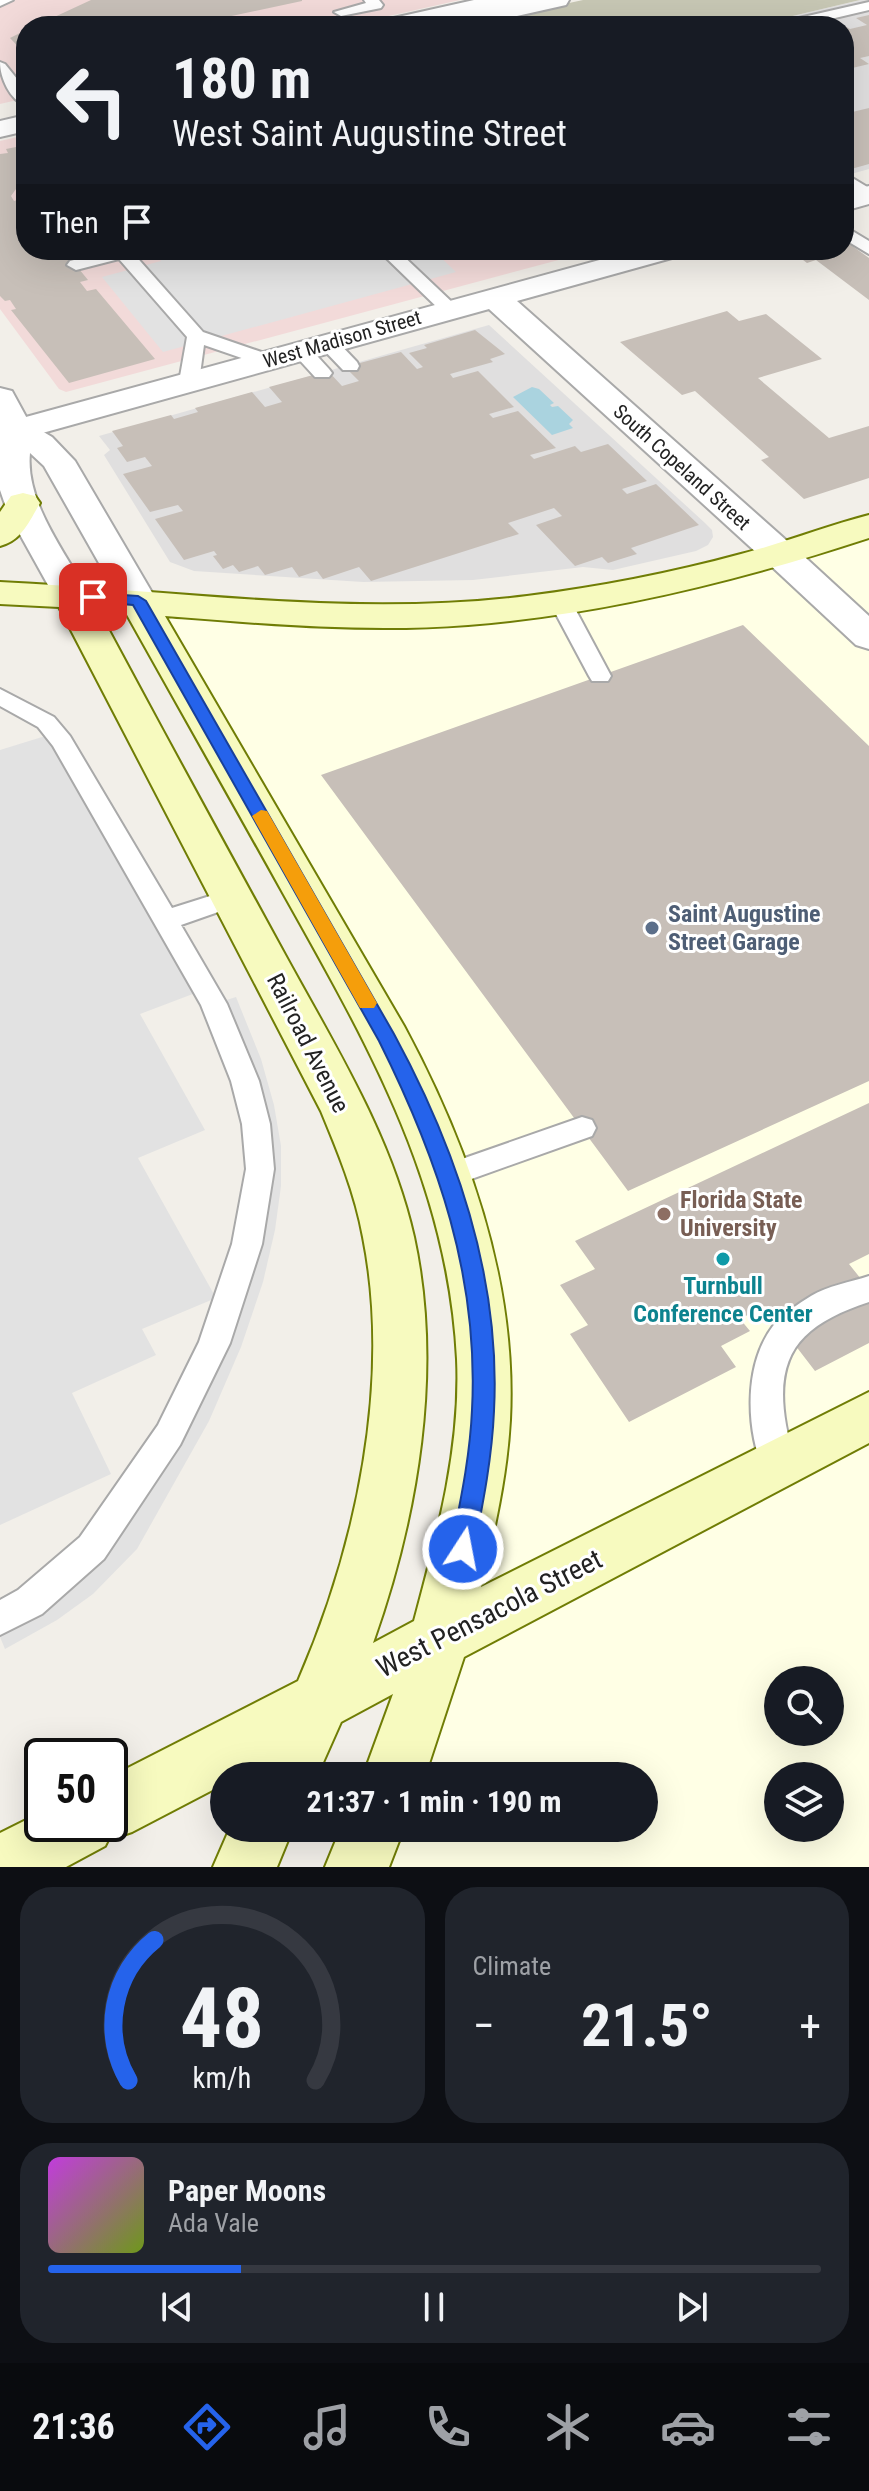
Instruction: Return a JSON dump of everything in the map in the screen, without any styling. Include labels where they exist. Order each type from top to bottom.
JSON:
[{"type":"main road","points":[[0,535],[8,528],[23,503]]},
{"type":"main road","points":[[0,593],[71,595],[359,616],[479,612],[561,603],[688,581],[782,556],[869,526]]},
{"type":"main road","name":"Railroad Avenue","points":[[71,595],[359,1143],[377,1193],[395,1280],[394,1412],[382,1508],[360,1597],[292,1762]]},
{"type":"main road","name":"Railroad Avenue","points":[[138,601],[388,1039],[420,1102],[449,1175],[471,1254],[483,1339],[483,1410],[477,1477],[440,1639],[399,1762]]},
{"type":"main road","name":"West Pensacola Street","points":[[128,1801],[869,1416]]},
{"type":"main road","points":[[1,1867],[49,1842]]},
{"type":"main road","points":[[245,1867],[256,1842]]},
{"type":"main road","points":[[357,1867],[367,1842]]},
{"type":"street","points":[[485,16],[557,0]]},
{"type":"street","points":[[432,16],[491,2]]},
{"type":"street","name":"West Madison Street","points":[[16,430],[266,360],[317,355],[449,309],[614,260]]},
{"type":"street","name":"South Copeland Street","points":[[494,297],[782,556],[863,623]]},
{"type":"street","name":"Railroad Avenue","points":[[0,398],[16,430],[40,444],[58,461],[73,482],[138,601]]},
{"type":"street","name":"Railroad Avenue","points":[[16,430],[12,458],[16,486],[71,595]]},
{"type":"lane","points":[[0,2],[6,0]]},
{"type":"lane","points":[[346,16],[341,12],[376,5],[371,0]]},
{"type":"lane","points":[[826,16],[869,6]]},
{"type":"lane","points":[[0,67],[16,90]]},
{"type":"lane","points":[[76,265],[95,260]]},
{"type":"lane","points":[[132,260],[196,336],[266,360]]},
{"type":"lane","points":[[398,260],[449,309]]},
{"type":"lane","points":[[189,382],[196,336]]},
{"type":"lane","points":[[317,355],[350,366]]},
{"type":"lane","points":[[561,603],[600,676]]},
{"type":"lane","points":[[0,696],[46,722],[62,742],[214,1004],[245,1081],[256,1124],[260,1169],[247,1244],[214,1343],[169,1435],[92,1548],[30,1602],[0,1618]]},
{"type":"lane","points":[[166,920],[232,898]]},
{"type":"lane","points":[[449,1175],[582,1128]]},
{"type":"lane","points":[[777,1463],[765,1396],[774,1357],[784,1335],[823,1304],[869,1289]]},
{"type":"shaded area","points":[[0,0],[460,0],[389,16],[16,16],[16,100],[0,104]]},
{"type":"shaded area","points":[[583,0],[860,0],[792,16],[509,16]]},
{"type":"shaded area","points":[[869,0],[869,169],[854,173],[854,16],[792,16]]},
{"type":"shaded area","points":[[16,137],[16,260],[559,260],[66,392],[59,389],[0,309],[0,141]]},
{"type":"shaded area","points":[[443,260],[456,272],[163,352],[102,277],[161,261]]},
{"type":"shaded area","points":[[489,325],[712,530],[713,537],[708,545],[696,551],[613,570],[583,567],[473,580],[363,582],[194,571],[170,562],[104,455],[110,450],[99,436]]},
{"type":"shaded area","name":"Florida State University","points":[[869,526],[869,1867],[357,1867],[367,1842],[658,1842],[658,1762],[398,1762],[477,1477],[449,1175],[138,601],[277,613],[549,605]]},
{"type":"shaded area","points":[[55,733],[206,989],[140,1014],[205,1130],[138,1158],[216,1298],[142,1329],[156,1355],[72,1393],[111,1474],[0,1525],[0,750]]},
{"type":"shaded area","points":[[236,997],[261,1059],[281,1146],[281,1186],[275,1230],[263,1282],[241,1347],[209,1421],[137,1549],[93,1594],[57,1620],[5,1649],[0,1637],[0,1618],[30,1602],[169,1435],[260,1169],[214,1004]]},
{"type":"water","points":[[532,387],[539,389],[554,403],[550,405],[552,407],[558,406],[573,420],[569,424],[573,428],[552,435],[513,397]]},
{"type":"building","points":[[91,0],[302,0],[232,16],[57,16]]},
{"type":"building","points":[[869,15],[869,56],[860,58],[869,64],[854,68],[854,28],[867,25],[856,18]]},
{"type":"building","points":[[869,108],[869,164],[854,168],[854,112]]},
{"type":"building","points":[[16,147],[16,189],[11,196],[16,200],[16,260],[72,260],[88,280],[80,282],[87,291],[96,289],[155,359],[69,383],[11,310],[16,309],[10,300],[5,301],[0,296],[0,154],[8,153],[6,149]]},
{"type":"building","points":[[854,247],[869,258],[869,300],[816,260],[854,260]]},
{"type":"building","points":[[727,311],[739,321],[766,314],[822,359],[758,378],[829,438],[869,426],[869,478],[804,499],[761,460],[769,457],[695,391],[682,395],[620,342]]},
{"type":"building","points":[[475,330],[505,354],[490,359],[493,362],[450,374],[453,378],[478,371],[514,407],[489,414],[493,418],[518,411],[556,448],[530,455],[534,459],[575,446],[581,452],[608,444],[647,481],[622,489],[627,494],[656,484],[699,525],[631,548],[637,554],[608,563],[602,557],[575,566],[536,525],[562,516],[554,508],[508,523],[519,534],[371,581],[359,567],[323,579],[317,571],[299,577],[292,567],[265,575],[258,566],[239,572],[233,565],[223,569],[213,556],[217,555],[214,551],[184,560],[155,519],[183,511],[178,505],[150,512],[123,474],[152,466],[145,457],[127,462],[117,448],[123,446],[112,431],[171,415],[174,419],[198,412],[195,408],[252,392],[265,407],[282,402],[269,387],[328,371],[342,386],[359,381],[345,367],[401,352],[417,369],[423,367],[409,353],[427,348],[424,345]]},
{"type":"building","name":"Saint Augustine Street Garage","points":[[743,625],[869,746],[869,1081],[628,1191],[321,775]]},
{"type":"building","name":"Turnbull Conference Center","points":[[869,1103],[869,1254],[849,1264],[869,1289],[869,1343],[815,1371],[765,1306],[740,1319],[750,1331],[721,1346],[736,1367],[629,1422],[570,1334],[588,1325],[560,1285],[595,1269],[575,1241]]},
{"type":"slow traffic","points":[[261,816],[367,1003]]},
{"type":"place","name":"Saint Augustine Street Garage","points":[[652,928]]},
{"type":"place","name":"Florida State University","points":[[664,1214]]},
{"type":"place","name":"Turnbull Conference Center","points":[[723,1259]]},
{"type":"route","points":[[93,597],[138,601],[388,1039],[420,1102],[449,1175],[471,1254],[483,1339],[483,1410],[477,1477],[463,1549]]}]
